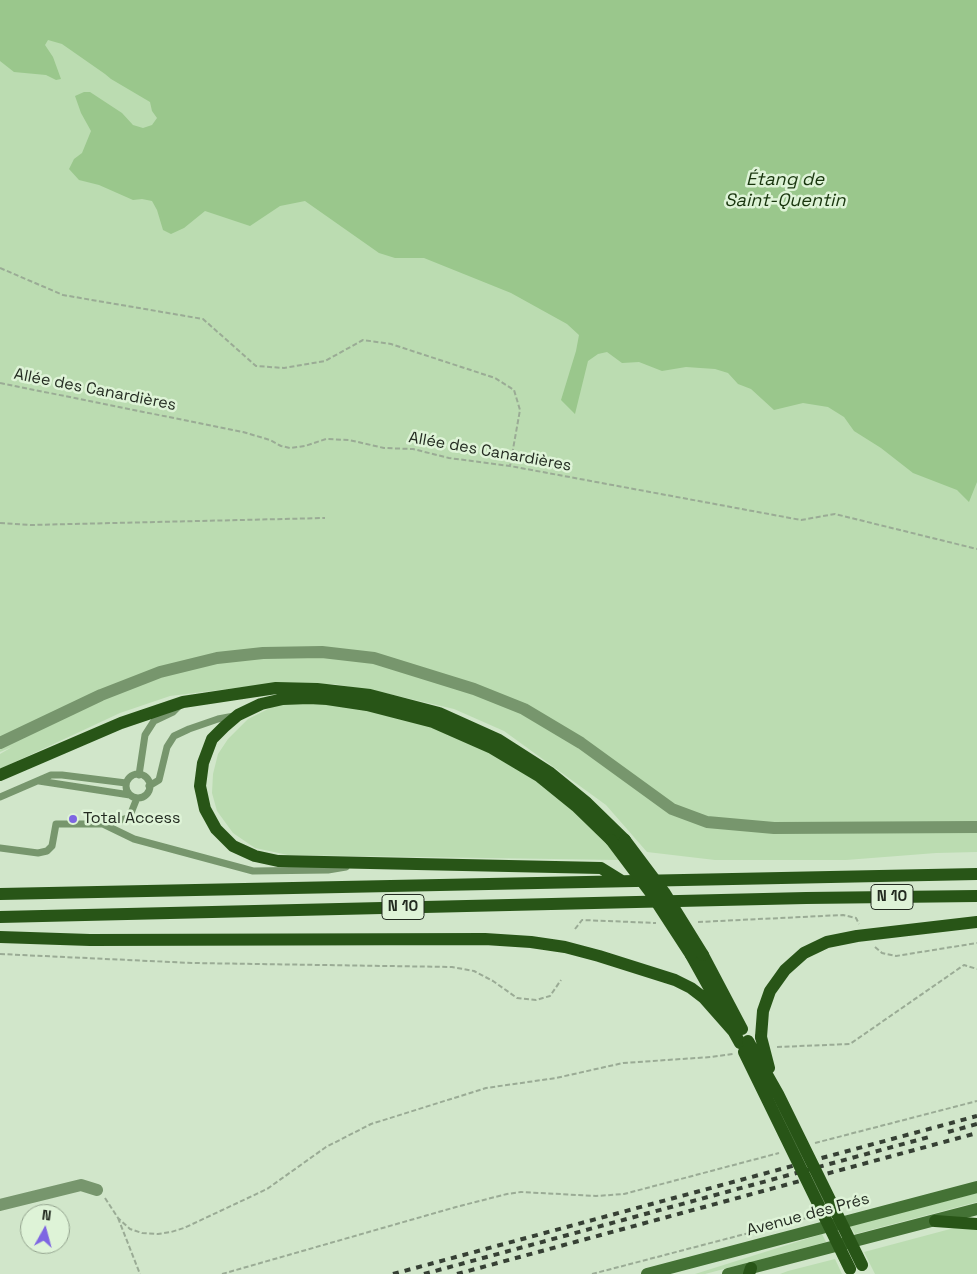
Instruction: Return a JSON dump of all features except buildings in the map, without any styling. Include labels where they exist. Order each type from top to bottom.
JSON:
[{"type":"main road","points":[[0,775],[121,723],[183,702],[276,688],[317,689],[370,695],[439,713],[499,740],[549,772],[587,802],[625,840],[664,892],[740,1042],[851,1272]]},
{"type":"main road","points":[[622,881],[601,868],[278,861],[255,856],[233,846],[216,829],[206,809],[200,786],[203,764],[212,739],[224,726],[238,715],[261,704],[284,699],[327,699],[367,705],[433,722],[492,748],[539,776],[576,806],[611,840],[697,955]]},
{"type":"main road","name":"N 10","points":[[0,894],[977,874]]},
{"type":"main road","name":"N 10","points":[[0,917],[786,898],[977,896]]},
{"type":"main road","points":[[865,1269],[778,1094],[765,1056],[761,1037],[763,1011],[770,992],[785,970],[804,953],[827,942],[857,936],[977,922]]},
{"type":"main road","points":[[0,937],[90,940],[484,939],[531,942],[582,952],[675,980],[691,988],[704,998],[740,1042],[778,1094]]},
{"type":"main road","name":"Avenue des Prés","points":[[646,1274],[977,1188]]},
{"type":"main road","points":[[728,1274],[750,1271],[977,1209]]},
{"type":"main road","points":[[935,1221],[977,1224]]},
{"type":"street","points":[[0,742],[101,695],[160,672],[217,658],[263,653],[322,652],[374,658],[474,689],[524,709],[581,743],[672,809],[707,822],[774,828],[977,826]]},
{"type":"street","points":[[0,1205],[81,1185],[97,1190]]},
{"type":"lane","points":[[139,775],[145,735],[154,722],[173,712],[183,702]]},
{"type":"lane","points":[[38,781],[134,797],[146,794],[149,786],[159,780],[167,747],[174,736],[218,719],[238,715]]},
{"type":"lane","points":[[0,797],[51,775],[62,774],[126,783]]},
{"type":"lane","points":[[134,797],[126,789],[126,783],[132,776],[139,775],[146,779],[149,786]]},
{"type":"lane","points":[[0,848],[38,853],[47,851],[52,846],[56,824],[103,824],[129,818],[134,797]]},
{"type":"lane","points":[[103,824],[134,839],[253,870],[328,870],[376,863]]},
{"type":"path","points":[[0,268],[63,295],[203,319],[256,366],[284,368],[325,361],[363,340],[391,344],[495,378],[514,390],[520,410],[510,466]]},
{"type":"path","name":"Allée des Canardières","points":[[0,383],[243,432],[290,448],[305,446],[326,439],[349,440],[384,448],[413,449],[449,458],[510,466],[801,520],[835,514],[977,549]]},
{"type":"path","points":[[0,523],[30,526],[325,518]]},
{"type":"path","points":[[693,922],[843,915],[856,918],[861,929]]},
{"type":"path","points":[[576,929],[582,920],[663,923]]},
{"type":"path","points":[[874,945],[882,953],[896,956],[977,943]]},
{"type":"path","points":[[0,954],[192,963],[452,967],[474,971],[518,998],[536,1000],[550,996],[561,980]]},
{"type":"path","points":[[777,1046],[850,1044],[964,966],[977,969]]},
{"type":"path","points":[[118,1218],[130,1229],[142,1234],[158,1234],[184,1228],[267,1189],[326,1147],[371,1124],[486,1088],[556,1078],[623,1063],[711,1057],[740,1042]]},
{"type":"path","points":[[807,1146],[977,1101]]},
{"type":"path","points":[[222,1274],[507,1194],[521,1192],[596,1196],[624,1194],[778,1153]]},
{"type":"path","points":[[97,1190],[106,1198],[118,1218],[140,1274]]},
{"type":"path","points":[[592,1274],[814,1216]]},
{"type":"shaded area","points":[[0,0],[977,0],[977,852],[936,853],[846,860],[715,860],[647,852],[606,805],[504,731],[454,709],[334,684],[260,685],[170,696],[120,713],[0,769],[0,754],[12,747],[0,752]]},
{"type":"shaded area","points":[[309,703],[351,706],[410,719],[462,737],[519,767],[591,825],[620,860],[288,855],[255,848],[233,833],[217,811],[212,793],[213,774],[218,754],[228,739],[248,719],[276,705]]},
{"type":"shaded area","points":[[977,1193],[977,1202],[855,1234],[850,1226]]},
{"type":"shaded area","points":[[954,1228],[977,1229],[977,1274],[875,1274],[864,1252]]},
{"type":"shaded area","points":[[822,1234],[826,1242],[705,1274],[695,1274]]},
{"type":"shaded area","points":[[835,1259],[842,1274],[780,1274],[788,1271]]},
{"type":"water","name":"Étang de Saint-Quentin","points":[[0,0],[977,0],[977,482],[969,502],[957,490],[913,473],[881,448],[854,431],[844,417],[828,407],[803,403],[774,410],[751,389],[738,384],[728,373],[715,369],[686,367],[662,371],[639,362],[622,363],[607,352],[598,354],[588,361],[575,414],[561,400],[579,335],[567,324],[511,293],[424,258],[395,258],[379,253],[305,201],[280,206],[250,226],[205,211],[184,228],[171,234],[163,230],[152,201],[133,200],[99,185],[79,180],[69,169],[74,159],[82,153],[91,131],[81,113],[75,96],[84,92],[90,92],[122,113],[133,125],[143,128],[152,125],[157,118],[152,111],[150,102],[111,79],[62,44],[48,40],[45,45],[53,57],[61,79],[56,80],[46,75],[14,72],[0,61]]},
{"type":"railway","points":[[393,1274],[977,1116]]},
{"type":"railway","points":[[948,1132],[977,1124]]},
{"type":"railway","points":[[457,1274],[977,1133]]},
{"type":"railway","points":[[424,1274],[929,1137]]},
{"type":"place","name":"Total Access","points":[[73,819]]}]
